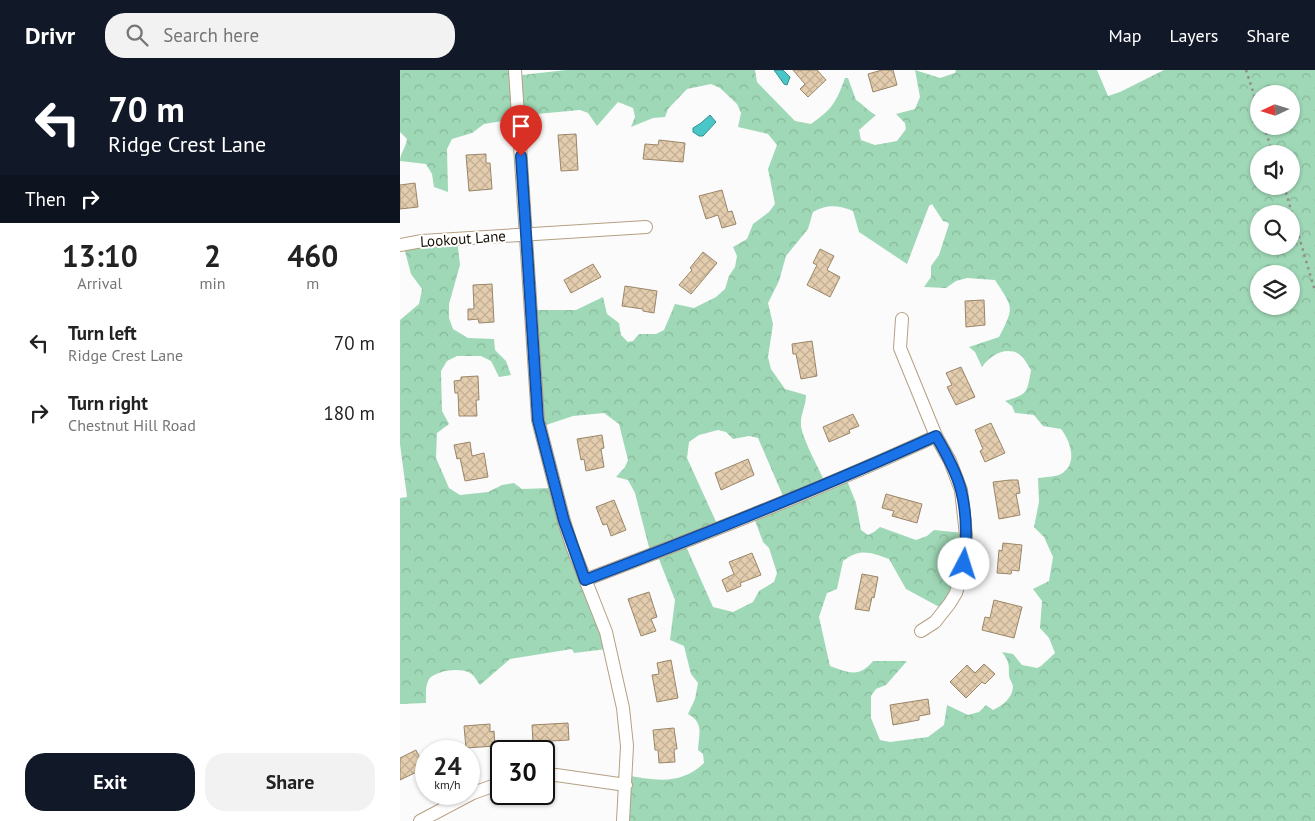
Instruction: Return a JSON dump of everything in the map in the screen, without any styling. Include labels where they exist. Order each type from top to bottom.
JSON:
[{"type":"street","points":[[514,70],[527,235],[538,420],[564,521],[606,632],[623,708],[627,746],[624,821]]},
{"type":"street","name":"Lookout Lane","points":[[400,245],[422,241],[646,227]]},
{"type":"street","points":[[902,319],[900,348],[936,436],[950,462],[961,490],[966,535],[965,550],[956,593],[950,604],[935,622],[921,631]]},
{"type":"street","points":[[585,580],[722,528],[868,467],[936,436]]},
{"type":"street","points":[[555,775],[626,784]]},
{"type":"street","points":[[420,821],[473,793],[490,787]]},
{"type":"path","points":[[1246,70],[1251,85]]},
{"type":"path","points":[[1287,195],[1315,291]]},
{"type":"green space","points":[[400,70],[518,70],[522,75],[566,70],[755,70],[757,82],[795,121],[811,124],[832,105],[839,94],[845,78],[848,78],[856,100],[876,115],[859,130],[861,140],[875,145],[897,141],[906,129],[905,123],[896,114],[915,109],[920,97],[915,70],[940,78],[955,73],[956,70],[1097,70],[1108,96],[1164,70],[1315,70],[1315,821],[622,821],[625,775],[657,779],[676,778],[686,775],[704,763],[703,754],[698,750],[698,725],[693,717],[688,714],[695,699],[698,683],[691,674],[684,646],[670,640],[675,600],[657,554],[650,551],[635,493],[628,480],[616,477],[625,467],[628,460],[619,424],[604,413],[573,416],[543,426],[535,310],[576,310],[603,297],[607,314],[619,323],[621,335],[628,342],[633,341],[639,334],[656,334],[664,330],[675,304],[694,308],[716,297],[725,289],[729,276],[735,267],[737,256],[733,247],[747,239],[753,224],[769,212],[775,204],[768,169],[777,145],[768,134],[738,127],[741,113],[737,104],[720,88],[711,84],[687,89],[668,109],[665,117],[653,118],[631,127],[635,117],[633,108],[618,102],[597,126],[588,113],[580,110],[526,115],[521,118],[484,124],[472,133],[452,139],[447,149],[448,192],[434,187],[432,174],[426,164],[400,161],[407,139],[400,132]],"holes":[[[932,204],[943,221],[949,224],[939,255],[931,266],[931,277],[924,287],[946,288],[956,281],[967,278],[995,280],[1010,307],[1008,319],[999,337],[969,347],[975,352],[982,367],[998,353],[1008,351],[1023,357],[1031,370],[1027,388],[1022,394],[1005,401],[1012,406],[1015,413],[1034,415],[1043,426],[1061,429],[1068,440],[1071,459],[1070,465],[1061,474],[1038,478],[1039,502],[1034,527],[1044,537],[1053,557],[1049,581],[1033,589],[1042,601],[1040,628],[1049,638],[1055,653],[1037,668],[1022,665],[1013,654],[1002,652],[1008,663],[1009,676],[1013,686],[1009,698],[1003,704],[993,710],[986,705],[979,712],[968,715],[947,705],[944,725],[928,737],[890,742],[880,740],[871,718],[871,696],[876,689],[886,685],[907,661],[873,661],[858,672],[843,671],[830,666],[819,617],[827,593],[837,589],[843,561],[855,554],[865,552],[889,559],[906,589],[943,609],[959,577],[963,533],[934,530],[927,536],[916,540],[880,527],[868,535],[861,530],[856,503],[846,478],[825,482],[805,439],[801,422],[806,395],[785,389],[771,369],[768,357],[773,324],[768,303],[779,281],[786,256],[808,229],[813,212],[828,207],[838,207],[853,211],[859,232],[907,264],[929,206]],[[718,430],[726,432],[733,439],[749,436],[758,438],[783,496],[753,515],[763,542],[769,548],[777,573],[774,582],[759,591],[753,602],[733,612],[713,607],[685,544],[718,526],[687,458],[689,442],[699,435]]]},
{"type":"green space","points":[[457,239],[460,265],[449,304],[449,318],[453,329],[468,338],[494,339],[495,350],[506,361],[511,375],[499,377],[491,361],[481,356],[457,356],[447,361],[441,371],[442,411],[449,424],[437,433],[436,458],[449,488],[460,495],[488,492],[502,485],[514,483],[522,489],[551,488],[607,649],[574,653],[572,649],[510,659],[480,685],[473,675],[466,671],[455,670],[437,673],[429,679],[426,688],[426,703],[400,704],[400,498],[407,497],[400,444],[400,320],[419,304],[422,289],[411,274],[403,244]]},
{"type":"water","points":[[774,70],[783,70],[790,77],[787,85],[784,84]]},
{"type":"water","points":[[710,115],[716,122],[703,136],[693,132],[693,128]]},
{"type":"building","points":[[793,70],[817,70],[826,80],[808,97],[800,89],[805,84]]},
{"type":"building","points":[[882,70],[893,70],[897,85],[873,92],[868,74]]},
{"type":"building","points":[[576,134],[578,170],[561,171],[558,135]]},
{"type":"building","points":[[659,140],[685,143],[683,162],[643,159],[645,144],[658,145]]},
{"type":"building","points":[[486,154],[486,163],[490,163],[492,189],[469,191],[466,155]]},
{"type":"building","points":[[415,183],[418,207],[400,209],[400,185]]},
{"type":"building","points":[[722,190],[728,212],[732,211],[736,224],[722,228],[718,215],[706,219],[699,196]]},
{"type":"building","points":[[820,249],[834,256],[827,270],[840,277],[830,297],[807,285],[817,265],[813,263]]},
{"type":"building","points":[[703,252],[717,263],[691,294],[679,285],[692,270],[690,268]]},
{"type":"building","points":[[593,264],[601,277],[571,293],[564,280]]},
{"type":"building","points":[[492,284],[494,322],[479,323],[478,319],[468,320],[468,309],[474,309],[473,285]]},
{"type":"building","points":[[625,286],[657,291],[654,313],[643,311],[643,309],[622,306]]},
{"type":"building","points":[[984,300],[985,325],[966,327],[965,301]]},
{"type":"building","points":[[812,341],[817,376],[801,379],[796,354],[793,354],[792,344]]},
{"type":"building","points":[[961,367],[975,397],[956,405],[947,387],[952,385],[946,373]]},
{"type":"building","points":[[478,376],[479,400],[476,400],[477,416],[459,416],[458,393],[455,393],[454,381],[461,380],[461,377]]},
{"type":"building","points":[[853,414],[859,426],[849,430],[850,433],[829,442],[823,427]]},
{"type":"building","points":[[991,423],[1005,453],[985,462],[980,451],[983,449],[975,430]]},
{"type":"building","points":[[602,435],[604,448],[601,449],[604,467],[586,471],[584,459],[581,460],[577,439]]},
{"type":"building","points":[[470,442],[472,456],[484,453],[488,477],[465,481],[460,458],[457,459],[454,445]]},
{"type":"building","points":[[748,459],[754,475],[721,490],[715,473]]},
{"type":"building","points":[[1018,480],[1020,493],[1016,494],[1020,515],[999,519],[993,482]]},
{"type":"building","points":[[886,494],[922,504],[917,523],[892,516],[894,511],[882,508]]},
{"type":"building","points":[[614,500],[626,530],[611,536],[607,524],[603,525],[596,507]]},
{"type":"building","points":[[1003,543],[1022,545],[1019,571],[1012,570],[1011,574],[997,573],[999,550],[1002,551]]},
{"type":"building","points":[[752,553],[761,575],[740,583],[741,586],[727,592],[722,580],[734,574],[729,562]]},
{"type":"building","points":[[862,574],[878,577],[874,598],[872,597],[869,611],[855,609]]},
{"type":"building","points":[[649,592],[657,617],[651,619],[656,631],[641,636],[628,599]]},
{"type":"building","points":[[994,600],[1022,607],[1014,638],[982,630],[985,617],[990,618]]},
{"type":"building","points":[[671,660],[678,698],[657,702],[652,675],[659,674],[657,663]]},
{"type":"building","points":[[984,664],[995,674],[985,684],[982,682],[966,698],[950,682],[967,665],[975,673]]},
{"type":"building","points":[[928,699],[930,714],[919,716],[919,720],[893,725],[890,705]]},
{"type":"building","points":[[568,723],[569,740],[533,740],[532,725]]},
{"type":"building","points":[[490,724],[490,732],[494,731],[495,740],[490,740],[490,746],[480,747],[480,740],[465,740],[464,726]]},
{"type":"building","points":[[674,728],[677,749],[674,749],[675,762],[659,763],[658,750],[655,750],[653,730]]},
{"type":"building","points":[[415,750],[415,773],[400,780],[400,758]]},
{"type":"route","points":[[521,156],[538,420],[564,521],[585,580],[722,528],[868,467],[936,436],[950,462],[961,490],[966,535],[964,564]]}]
